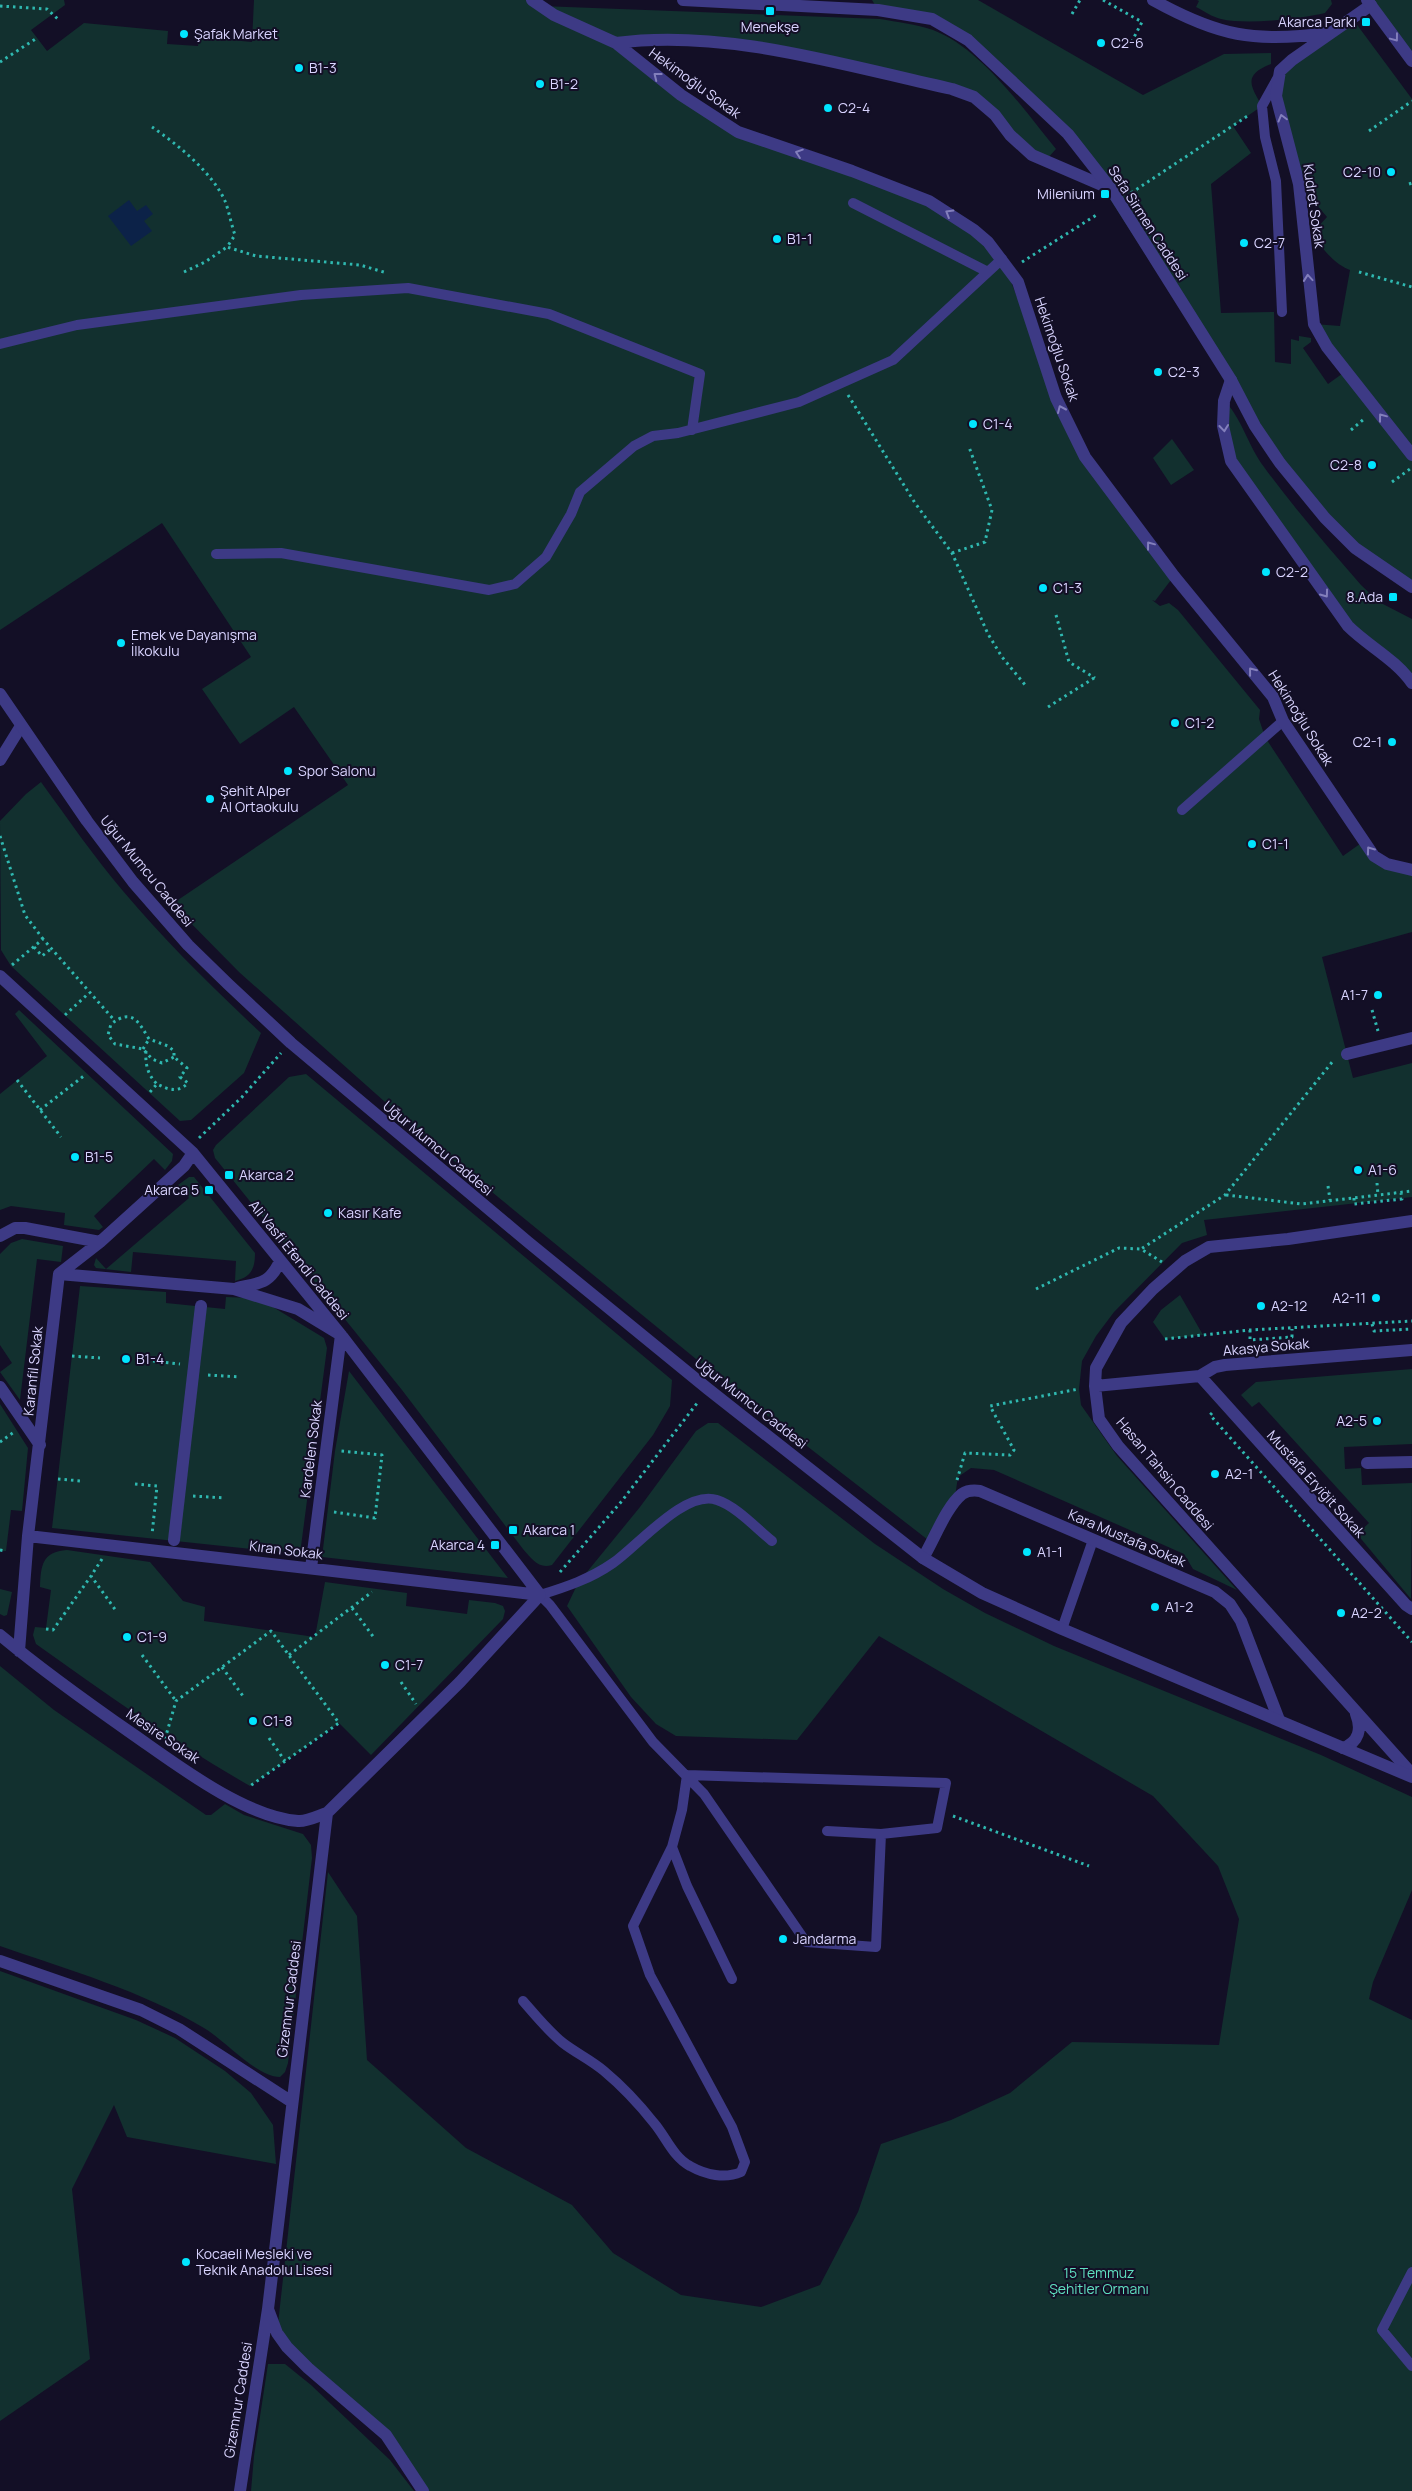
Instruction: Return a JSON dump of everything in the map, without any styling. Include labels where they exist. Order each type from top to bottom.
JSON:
[{"type":"street","name":"Hekimoğlu Sokak","points":[[532,0],[554,15],[616,43],[681,95],[738,132],[852,171],[929,201],[974,230],[1002,259],[1018,282],[1056,398],[1085,458],[1174,576],[1274,697],[1283,721],[1374,856],[1387,864],[1412,870]]},
{"type":"street","name":"Sefa Sirmen Caddesi","points":[[683,0],[747,1],[878,10],[932,19],[968,40],[1061,127],[1111,189],[1231,380],[1255,426],[1280,463],[1327,520],[1355,548],[1412,588]]},
{"type":"street","points":[[1153,0],[1189,20],[1234,35],[1289,38],[1330,33]]},
{"type":"street","points":[[1280,72],[1292,60],[1369,2],[1412,61]]},
{"type":"street","points":[[616,43],[640,40],[746,44],[952,89],[974,97],[1032,155],[1111,189]]},
{"type":"street","name":"Kudret Sokak","points":[[1280,72],[1276,96],[1299,184],[1314,324],[1327,347],[1412,455]]},
{"type":"street","points":[[1231,380],[1224,401],[1223,426],[1231,461],[1348,626],[1365,642],[1402,670],[1412,683]]},
{"type":"street","name":"Uğur Mumcu Caddesi","points":[[0,694],[90,825],[159,914],[188,946],[291,1043],[412,1147],[580,1285],[708,1389],[923,1558],[982,1593],[1062,1629],[1412,1776]]},
{"type":"street","points":[[0,760],[21,726]]},
{"type":"street","name":"Ali Vasfi Efendi Caddesi","points":[[0,976],[193,1154],[341,1334],[540,1595]]},
{"type":"street","points":[[1346,1054],[1412,1038]]},
{"type":"street","points":[[59,1274],[100,1242],[184,1166],[193,1154]]},
{"type":"street","name":"Hasan Tahsin Caddesi","points":[[1412,1221],[1288,1238],[1209,1246],[1175,1270],[1121,1323],[1096,1368],[1094,1386],[1099,1419],[1118,1446],[1412,1776]]},
{"type":"street","points":[[0,1236],[15,1228],[25,1228],[100,1242]]},
{"type":"street","points":[[234,1289],[265,1282],[274,1274],[280,1261]]},
{"type":"street","points":[[59,1274],[234,1289],[298,1309],[341,1334]]},
{"type":"street","name":"Karanfil Sokak","points":[[19,1651],[28,1536],[59,1274]]},
{"type":"street","points":[[174,1540],[201,1306]]},
{"type":"street","name":"Kardelen Sokak","points":[[311,1568],[341,1334]]},
{"type":"street","name":"Akasya Sokak","points":[[1094,1386],[1200,1376],[1215,1367],[1225,1365],[1412,1350]]},
{"type":"street","name":"Mustafa Eryiğit Sokak","points":[[1200,1376],[1406,1605],[1412,1609]]},
{"type":"street","points":[[0,1387],[40,1445]]},
{"type":"street","points":[[1367,1463],[1412,1462]]},
{"type":"street","name":"Kara Mustafa Sokak","points":[[923,1558],[954,1503],[963,1493],[971,1490],[980,1491],[1215,1592],[1230,1604],[1241,1621],[1279,1720]]},
{"type":"street","name":"Kıran Sokak","points":[[28,1536],[540,1595]]},
{"type":"street","points":[[327,1813],[460,1682],[540,1595]]},
{"type":"street","name":"Mesire Sokak","points":[[0,1635],[66,1688],[161,1754],[233,1798],[275,1817],[300,1822],[327,1813]]},
{"type":"street","points":[[1343,1748],[1352,1745],[1360,1732],[1360,1724],[1355,1712]]},
{"type":"street","name":"Gizemnur Caddesi","points":[[240,2491],[268,2309],[327,1813]]},
{"type":"street","points":[[0,1961],[141,2010],[179,2029],[292,2102]]},
{"type":"street","points":[[268,2309],[277,2333],[287,2347],[308,2368],[386,2435],[423,2491]]},
{"type":"street","points":[[243,2468],[248,2491]]},
{"type":"lane","points":[[1280,72],[1262,106],[1265,137],[1276,181],[1282,312]]},
{"type":"lane","points":[[853,203],[988,272]]},
{"type":"lane","points":[[216,554],[281,553],[448,585],[489,590],[515,584],[546,557],[571,514],[580,492],[634,446],[653,436],[692,430],[799,402],[893,360],[1002,259]]},
{"type":"lane","points":[[0,344],[77,325],[301,295],[408,288],[549,314],[700,374],[692,430]]},
{"type":"lane","points":[[1182,810],[1283,721]]},
{"type":"lane","points":[[772,1541],[747,1519],[717,1500],[692,1500],[614,1562],[578,1583],[540,1595],[550,1605],[654,1742],[704,1794],[806,1942],[876,1947],[881,1834]]},
{"type":"lane","points":[[1062,1629],[1093,1540]]},
{"type":"lane","points":[[687,1775],[946,1783],[942,1812],[937,1828],[881,1834],[827,1831]]},
{"type":"lane","points":[[523,2001],[546,2028],[563,2043],[603,2070],[624,2090],[657,2126],[678,2157],[690,2167],[707,2174],[730,2177],[741,2172],[745,2162],[732,2127],[650,1975],[633,1926],[672,1847],[682,1810],[687,1775]]},
{"type":"lane","points":[[672,1847],[687,1886],[732,1979]]},
{"type":"lane","points":[[1412,2272],[1382,2330],[1412,2366]]},
{"type":"path","points":[[1072,14],[1080,0]]},
{"type":"path","points":[[1105,0],[1142,22],[1130,45]]},
{"type":"path","points":[[0,6],[47,9],[60,21]]},
{"type":"path","points":[[0,62],[37,38]]},
{"type":"path","points":[[1369,131],[1412,101]]},
{"type":"path","points":[[1128,195],[1262,106]]},
{"type":"path","points":[[152,127],[177,144],[210,179],[225,200],[235,235],[228,247],[205,262],[184,272]]},
{"type":"path","points":[[1011,270],[1098,214]]},
{"type":"path","points":[[228,247],[256,256],[360,266],[391,274],[408,288]]},
{"type":"path","points":[[1360,272],[1412,287]]},
{"type":"path","points":[[841,383],[915,503],[952,553],[988,634],[1002,657],[1026,686]]},
{"type":"path","points":[[952,553],[985,542],[992,510],[969,447]]},
{"type":"path","points":[[1392,482],[1412,467]]},
{"type":"path","points":[[1048,707],[1095,678],[1069,662],[1056,615]]},
{"type":"path","points":[[0,836],[25,915],[51,949],[115,1021]]},
{"type":"path","points":[[11,966],[43,939]]},
{"type":"path","points":[[34,947],[42,956],[51,949]]},
{"type":"path","points":[[65,1015],[89,993]]},
{"type":"path","points":[[1372,1010],[1378,1032],[1386,1030]]},
{"type":"path","points":[[149,1039],[144,1050],[145,1064],[152,1080],[157,1084],[178,1090],[188,1083],[180,1077],[187,1068],[174,1057],[174,1051],[168,1046],[149,1039],[142,1025],[135,1018],[122,1018],[115,1021],[109,1029],[111,1041],[121,1046],[144,1050],[152,1059],[162,1063],[174,1057]]},
{"type":"path","points":[[198,1139],[242,1098],[282,1053]]},
{"type":"path","points":[[1141,1249],[1225,1195],[1336,1057],[1346,1054]]},
{"type":"path","points":[[40,1110],[86,1073]]},
{"type":"path","points":[[17,1080],[61,1137]]},
{"type":"path","points":[[150,1092],[157,1084]]},
{"type":"path","points":[[1376,1183],[1378,1195]]},
{"type":"path","points":[[1328,1186],[1330,1200]]},
{"type":"path","points":[[1225,1195],[1302,1204],[1412,1191]]},
{"type":"path","points":[[1354,1198],[1354,1204],[1402,1199],[1401,1193]]},
{"type":"path","points":[[1036,1289],[1119,1248],[1141,1249],[1175,1270]]},
{"type":"path","points":[[1165,1339],[1250,1330],[1412,1321]]},
{"type":"path","points":[[1372,1324],[1374,1331],[1412,1329]]},
{"type":"path","points":[[1250,1330],[1250,1340],[1292,1337],[1292,1329]]},
{"type":"path","points":[[72,1356],[100,1358]]},
{"type":"path","points":[[153,1361],[240,1377]]},
{"type":"path","points":[[954,1503],[958,1473],[965,1452],[1010,1455],[1014,1450],[990,1406],[1094,1386]]},
{"type":"path","points":[[558,1575],[621,1502],[698,1402]]},
{"type":"path","points":[[1224,1403],[1210,1415],[1412,1642]]},
{"type":"path","points":[[0,1442],[17,1430]]},
{"type":"path","points":[[328,1511],[375,1518],[382,1455],[336,1451]]},
{"type":"path","points":[[58,1478],[82,1481]]},
{"type":"path","points":[[135,1484],[157,1486],[152,1538]]},
{"type":"path","points":[[180,1495],[225,1498]]},
{"type":"path","points":[[0,1550],[6,1551]]},
{"type":"path","points":[[46,1629],[53,1630],[104,1555]]},
{"type":"path","points":[[91,1576],[117,1612]]},
{"type":"path","points":[[289,1655],[376,1589]]},
{"type":"path","points":[[352,1608],[375,1639]]},
{"type":"path","points":[[161,1754],[176,1702],[271,1631],[339,1723],[250,1786]]},
{"type":"path","points":[[142,1654],[176,1702]]},
{"type":"path","points":[[222,1667],[243,1696]]},
{"type":"path","points":[[400,1682],[418,1708]]},
{"type":"path","points":[[269,1738],[285,1761]]},
{"type":"path","points":[[942,1812],[1088,1866]]},
{"type":"green space","points":[[0,0],[64,0],[65,5],[31,30],[47,51],[84,23],[168,31],[167,44],[198,46],[200,37],[252,42],[254,0],[532,0],[541,6],[880,19],[933,30],[951,39],[968,51],[985,65],[1016,99],[1056,149],[1046,160],[974,97],[747,44],[617,43],[738,132],[929,201],[1002,259],[1068,426],[1174,576],[1155,601],[1152,600],[1160,606],[1169,603],[1178,610],[1260,710],[1259,719],[1265,737],[1343,856],[1364,841],[1374,856],[1412,870],[1412,932],[1322,957],[1353,1078],[1412,1063],[1412,1197],[1204,1220],[1207,1235],[1182,1243],[1114,1312],[1096,1336],[1082,1361],[1079,1389],[1081,1405],[1117,1456],[1237,1590],[1193,1569],[1184,1554],[994,1470],[971,1468],[958,1477],[954,1503],[932,1543],[718,1377],[421,1134],[239,972],[172,904],[348,785],[294,707],[240,744],[202,689],[251,657],[162,523],[0,630]]},
{"type":"green space","points":[[872,0],[978,0],[1143,95],[1224,54],[1271,53],[1271,64],[1256,72],[1252,81],[1254,92],[1262,106],[1233,126],[1251,153],[1211,184],[1221,313],[1274,312],[1275,362],[1291,364],[1291,339],[1299,341],[1299,336],[1311,338],[1311,342],[1303,348],[1328,384],[1346,371],[1314,324],[1340,326],[1350,270],[1333,259],[1318,241],[1316,229],[1327,217],[1299,184],[1276,96],[1280,71],[1352,18],[1412,99],[1412,587],[1355,548],[1280,463],[1068,134],[968,40],[932,19],[878,10]]},
{"type":"green space","points":[[1197,0],[1331,0],[1332,4],[1325,13],[1314,15],[1288,19],[1232,21],[1214,17],[1196,7],[1199,1]]},
{"type":"green space","points":[[1367,0],[1412,0],[1412,61]]},
{"type":"green space","points":[[1223,399],[1240,423],[1258,459],[1336,556],[1361,585],[1379,602],[1412,619],[1412,683],[1365,642],[1231,461]]},
{"type":"green space","points":[[1172,439],[1194,470],[1171,485],[1153,458]]},
{"type":"green space","points":[[41,782],[81,838],[139,910],[190,964],[261,1033],[244,1073],[191,1120],[180,1121],[11,966],[1,950],[0,821],[26,794]]},
{"type":"green space","points":[[19,1010],[173,1154],[172,1161],[165,1170],[154,1159],[94,1216],[103,1227],[99,1230],[64,1225],[65,1213],[11,1206],[0,1210],[0,1094],[47,1056],[15,1014]]},
{"type":"green space","points":[[306,1074],[672,1380],[670,1406],[653,1435],[552,1565],[543,1566],[532,1560],[402,1390],[215,1158],[213,1150],[216,1145],[289,1077]]},
{"type":"green space","points":[[189,1177],[194,1177],[255,1253],[253,1268],[248,1275],[235,1281],[236,1261],[133,1252],[131,1272],[96,1268],[94,1265],[96,1258],[106,1269],[189,1198],[178,1185]]},
{"type":"green space","points":[[22,1239],[63,1246],[61,1262],[37,1259],[20,1400],[0,1372],[12,1363],[0,1345],[0,1254],[11,1243]]},
{"type":"green space","points":[[80,1286],[166,1292],[166,1303],[225,1309],[226,1297],[251,1298],[268,1304],[324,1338],[327,1348],[300,1554],[52,1528]]},
{"type":"green space","points":[[1180,1295],[1203,1335],[1165,1339],[1153,1322],[1161,1310]]},
{"type":"green space","points":[[1412,1369],[1412,1444],[1344,1447],[1345,1469],[1361,1468],[1362,1485],[1412,1483],[1411,1599],[1357,1534],[1369,1523],[1259,1402],[1252,1407],[1241,1395],[1256,1382]]},
{"type":"green space","points":[[349,1371],[508,1578],[322,1557],[335,1451]]},
{"type":"green space","points":[[0,1404],[28,1448],[22,1511],[11,1510],[6,1551],[0,1551]]},
{"type":"green space","name":"15 Temmuz Şehitler Ormanı","points":[[708,1423],[718,1423],[875,1544],[943,1589],[985,1613],[1054,1646],[1321,1755],[1412,1797],[1412,1890],[1373,1982],[1369,1999],[1412,2020],[1412,2491],[423,2491],[386,2435],[277,2333],[328,1872],[357,1916],[367,2060],[466,2148],[572,2205],[613,2253],[681,2295],[761,2307],[820,2285],[858,2212],[881,2144],[951,2120],[1010,2093],[1072,2042],[1219,2045],[1239,1919],[1218,1866],[1153,1796],[879,1636],[797,1740],[676,1736],[656,1724],[631,1697],[567,1606],[578,1583],[640,1507],[696,1431]]},
{"type":"green space","points":[[67,1550],[150,1562],[183,1601],[205,1607],[204,1621],[315,1637],[325,1582],[407,1593],[406,1606],[467,1614],[469,1600],[495,1603],[503,1606],[505,1611],[503,1619],[371,1755],[339,1723],[250,1786],[222,1770],[115,1700],[36,1644],[33,1635],[35,1627],[46,1628],[51,1590],[40,1587],[42,1566],[44,1561],[52,1554]]},
{"type":"green space","points":[[0,1589],[12,1592],[7,1615],[4,1616],[0,1614]]},
{"type":"green space","points":[[0,1666],[54,1710],[206,1815],[211,1815],[225,1804],[244,1815],[303,1834],[311,1845],[312,1858],[288,2063],[285,2072],[280,2077],[261,2071],[204,2028],[156,2003],[105,1982],[0,1946]]},
{"type":"green space","points":[[0,1971],[136,2020],[175,2038],[225,2071],[251,2093],[273,2125],[276,2164],[127,2137],[114,2105],[72,2189],[90,2359],[0,2421]]},
{"type":"green space","points":[[268,2364],[285,2364],[311,2385],[390,2460],[414,2491],[251,2491],[254,2456]]},
{"type":"water","points":[[129,200],[137,211],[146,205],[153,214],[144,221],[152,231],[131,246],[108,216]]},
{"type":"place","name":"Menekşe","points":[[770,11]]},
{"type":"place","name":"Akarca Parkı","points":[[1366,22]]},
{"type":"place","name":"Şafak Market","points":[[184,34]]},
{"type":"place","name":"C2-6","points":[[1101,43]]},
{"type":"place","name":"B1-3","points":[[299,68]]},
{"type":"place","name":"B1-2","points":[[540,84]]},
{"type":"place","name":"C2-4","points":[[828,108]]},
{"type":"place","name":"C2-10","points":[[1391,172]]},
{"type":"place","name":"Milenium","points":[[1105,194]]},
{"type":"place","name":"B1-1","points":[[777,239]]},
{"type":"place","name":"C2-7","points":[[1244,243]]},
{"type":"place","name":"C2-3","points":[[1158,372]]},
{"type":"place","name":"C1-4","points":[[973,424]]},
{"type":"place","name":"C2-8","points":[[1372,465]]},
{"type":"place","name":"C2-2","points":[[1266,572]]},
{"type":"place","name":"C1-3","points":[[1043,588]]},
{"type":"place","name":"8.Ada","points":[[1393,597]]},
{"type":"place","name":"Emek ve Dayanışma İlkokulu","points":[[121,643]]},
{"type":"place","name":"C1-2","points":[[1175,723]]},
{"type":"place","name":"C2-1","points":[[1392,742]]},
{"type":"place","name":"Spor Salonu","points":[[288,771]]},
{"type":"place","name":"Şehit Alper Al Ortaokulu","points":[[210,799]]},
{"type":"place","name":"C1-1","points":[[1252,844]]},
{"type":"place","name":"A1-7","points":[[1378,995]]},
{"type":"place","name":"B1-5","points":[[75,1157]]},
{"type":"place","name":"A1-6","points":[[1358,1170]]},
{"type":"place","name":"Akarca 2","points":[[229,1175]]},
{"type":"place","name":"Akarca 5","points":[[209,1190]]},
{"type":"place","name":"Kasır Kafe","points":[[328,1213]]},
{"type":"place","name":"A2-11","points":[[1376,1298]]},
{"type":"place","name":"A2-12","points":[[1261,1306]]},
{"type":"place","name":"B1-4","points":[[126,1359]]},
{"type":"place","name":"A2-5","points":[[1377,1421]]},
{"type":"place","name":"A2-1","points":[[1215,1474]]},
{"type":"place","name":"Akarca 1","points":[[513,1530]]},
{"type":"place","name":"Akarca 4","points":[[495,1545]]},
{"type":"place","name":"A1-1","points":[[1027,1552]]},
{"type":"place","name":"A1-2","points":[[1155,1607]]},
{"type":"place","name":"A2-2","points":[[1341,1613]]},
{"type":"place","name":"C1-9","points":[[127,1637]]},
{"type":"place","name":"C1-7","points":[[385,1665]]},
{"type":"place","name":"C1-8","points":[[253,1721]]},
{"type":"place","name":"Jandarma","points":[[783,1939]]},
{"type":"place","name":"Kocaeli Mesleki ve Teknik Anadolu Lisesi","points":[[186,2262]]}]
